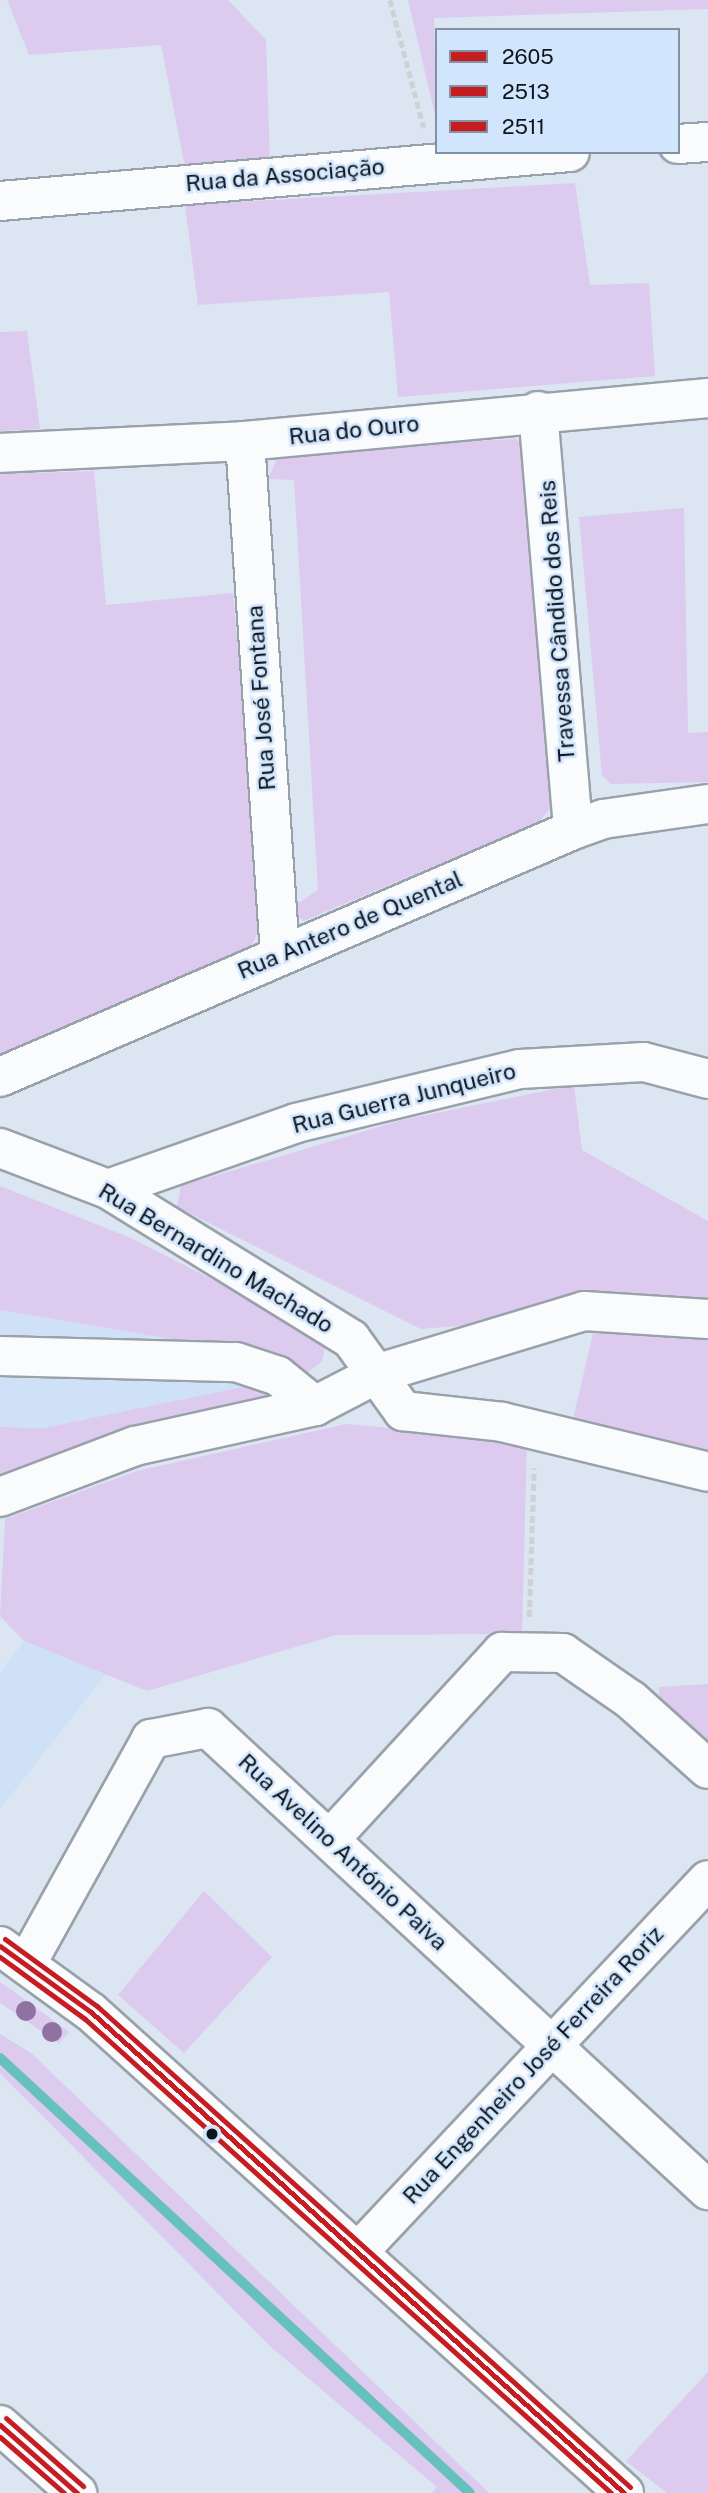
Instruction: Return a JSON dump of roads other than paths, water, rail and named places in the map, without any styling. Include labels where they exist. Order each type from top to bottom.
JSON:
[{"type":"street","points":[[680,144],[708,142]]},
{"type":"street","name":"Rua da Associação","points":[[0,201],[543,154]]},
{"type":"street","name":"Rua do Ouro","points":[[0,453],[245,441],[538,411],[708,398]]},
{"type":"street","name":"Travessa Cândido dos Reis","points":[[538,411],[573,830]]},
{"type":"street","name":"Rua José Fontana","points":[[245,441],[280,955]]},
{"type":"street","name":"Rua Antero de Quental","points":[[0,1077],[573,830],[603,819],[708,804]]},
{"type":"street","name":"Rua Guerra Junqueiro","points":[[108,1189],[296,1123],[520,1069],[644,1062],[708,1079]]},
{"type":"street","name":"Rua Bernardino Machado","points":[[0,1148],[108,1189],[351,1339],[379,1373],[403,1411],[536,1430],[708,1472]]},
{"type":"street","points":[[0,1497],[135,1446],[315,1406],[379,1373],[584,1311],[708,1319]]},
{"type":"street","points":[[0,1356],[236,1362],[278,1376],[315,1406]]},
{"type":"street","points":[[331,1838],[502,1652],[563,1653],[631,1700],[708,1769]]},
{"type":"street","name":"Rua Avelino António Paiva","points":[[14,1953],[158,1733],[208,1728],[331,1838],[708,2190]]},
{"type":"street","name":"Rua Engenheiro José Ferreira Roriz","points":[[359,2251],[550,2044],[708,1880]]},
{"type":"street","points":[[14,1953],[359,2251],[624,2493]]},
{"type":"street","points":[[0,2425],[77,2493]]},
{"type":"waterway","points":[[0,2058],[470,2493]]}]
